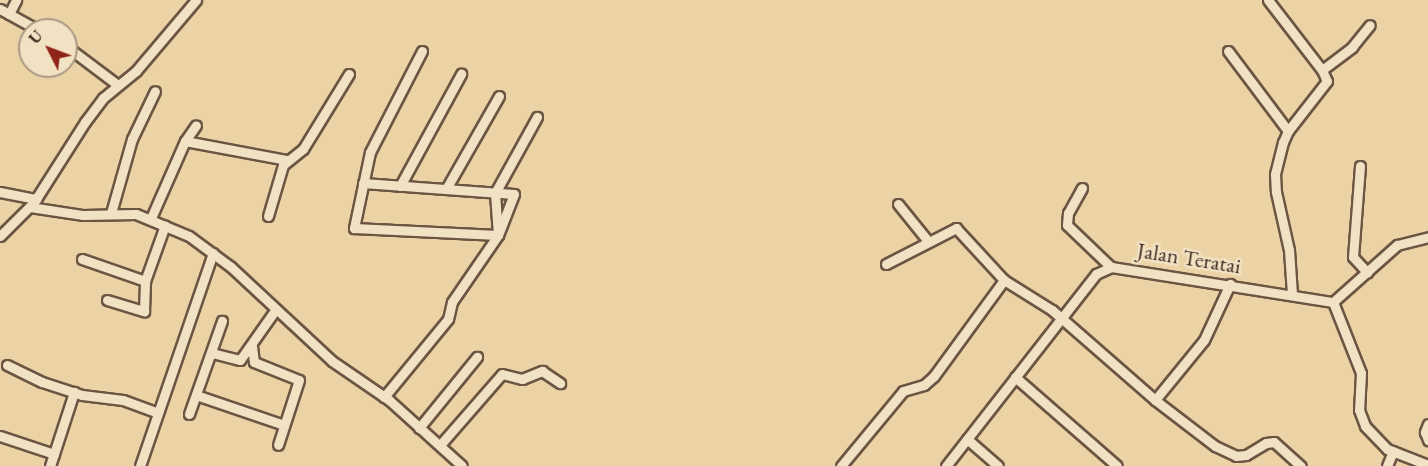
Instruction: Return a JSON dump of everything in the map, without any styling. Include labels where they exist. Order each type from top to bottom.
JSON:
[{"type":"street","points":[[16,0],[4,12],[18,19]]},
{"type":"street","points":[[0,236],[33,203],[85,122],[118,85],[136,71],[196,0]]},
{"type":"street","points":[[1268,0],[1322,70],[1327,85],[1288,131],[1278,162],[1276,192],[1289,250],[1292,294]]},
{"type":"street","points":[[1322,70],[1352,47],[1370,26]]},
{"type":"street","points":[[422,51],[370,152],[354,228],[498,235]]},
{"type":"street","points":[[1228,51],[1288,131]]},
{"type":"street","points":[[78,55],[118,85]]},
{"type":"street","points":[[268,216],[279,170],[287,160],[303,148],[349,74]]},
{"type":"street","points":[[400,186],[461,74]]},
{"type":"street","points":[[111,213],[132,140],[154,91]]},
{"type":"street","points":[[446,189],[499,96]]},
{"type":"street","points":[[498,235],[495,193],[537,117]]},
{"type":"street","points":[[151,218],[185,141],[196,125]]},
{"type":"street","points":[[185,141],[287,160]]},
{"type":"street","points":[[1360,166],[1353,257],[1367,272]]},
{"type":"street","points":[[363,183],[514,194],[498,235],[452,302],[448,319],[384,397]]},
{"type":"street","points":[[1082,188],[1068,213],[1067,225],[1111,267]]},
{"type":"street","points":[[0,192],[33,203],[83,214],[136,214],[151,218],[189,236],[213,253],[332,361],[384,397],[462,466]]},
{"type":"street","points":[[898,204],[928,241]]},
{"type":"street","points":[[107,300],[144,311],[145,281],[165,225]]},
{"type":"street","points":[[886,264],[956,228],[1004,280],[1062,318],[1155,400],[1224,452],[1246,455],[1266,443],[1274,442],[1301,466]]},
{"type":"street","points":[[1428,237],[1397,245],[1333,302],[1358,360],[1361,373],[1359,410],[1365,426],[1375,440],[1393,451],[1428,465]]},
{"type":"street","points":[[140,466],[213,253]]},
{"type":"street","points":[[82,260],[145,281]]},
{"type":"street","name":"Jalan Teratai","points":[[946,466],[1096,274],[1111,267],[1333,302]]},
{"type":"street","points":[[841,466],[903,391],[924,385],[934,376],[1004,280]]},
{"type":"street","points":[[1155,400],[1204,340],[1230,284]]},
{"type":"street","points":[[212,353],[240,360],[276,309]]},
{"type":"street","points":[[189,414],[222,321]]},
{"type":"street","points":[[252,346],[254,362],[299,380],[278,445]]},
{"type":"street","points":[[419,428],[477,357]]},
{"type":"street","points":[[7,364],[42,382],[74,392],[123,400],[158,413]]},
{"type":"street","points":[[440,445],[502,374],[522,379],[542,371],[560,383]]},
{"type":"street","points":[[1015,377],[1117,466]]},
{"type":"street","points":[[50,466],[74,392]]},
{"type":"street","points":[[196,396],[284,425]]},
{"type":"street","points":[[1428,424],[1425,432],[1428,440]]},
{"type":"street","points":[[0,436],[54,454]]},
{"type":"street","points":[[967,439],[998,466]]},
{"type":"street","points":[[1387,466],[1393,451]]}]
